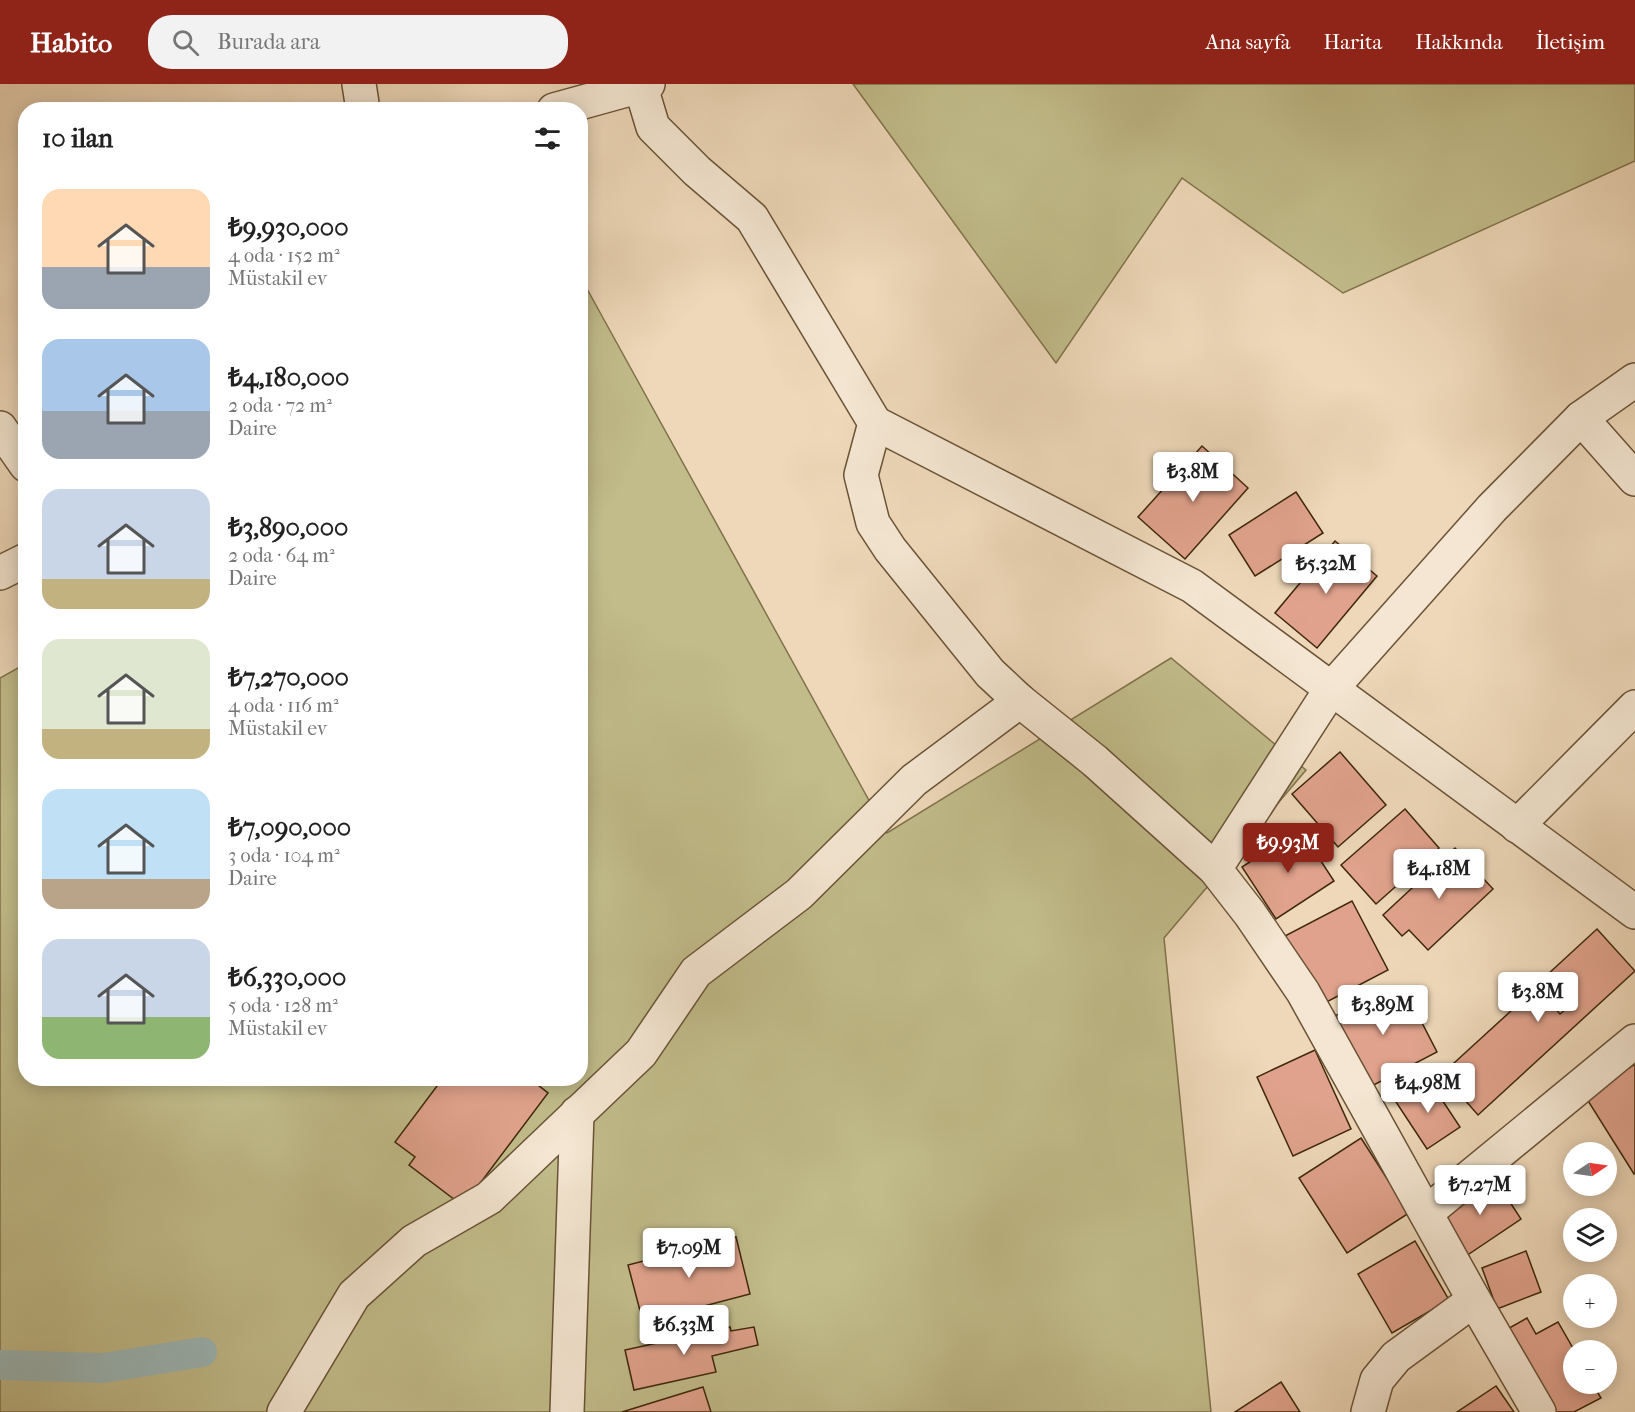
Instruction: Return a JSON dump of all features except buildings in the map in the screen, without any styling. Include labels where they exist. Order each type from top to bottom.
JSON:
[{"type":"street","points":[[359,84],[362,102]]},
{"type":"street","points":[[582,102],[643,85],[653,128],[752,218],[875,423],[1192,586],[1635,912]]},
{"type":"street","points":[[1215,869],[1331,689],[1492,508],[1581,418],[1635,380]]},
{"type":"street","points":[[1581,418],[1635,479]]},
{"type":"street","points":[[875,423],[861,475],[873,523],[990,673],[1020,701],[1095,760],[1215,869],[1250,914],[1303,992],[1474,1300],[1539,1412]]},
{"type":"street","points":[[0,428],[18,454]]},
{"type":"street","points":[[0,573],[18,564]]},
{"type":"street","points":[[284,1412],[354,1295],[414,1240],[489,1198],[640,1053],[696,972],[799,894],[914,780],[1020,701]]},
{"type":"street","points":[[1517,826],[1635,707]]},
{"type":"street","points":[[1426,1213],[1635,1041]]},
{"type":"street","points":[[567,1412],[577,1113]]},
{"type":"street","points":[[1368,1412],[1377,1380],[1396,1358],[1474,1300]]},
{"type":"shaded area","points":[[853,84],[1635,84],[1635,161],[1343,293],[1182,178],[1056,363]]},
{"type":"shaded area","points":[[588,291],[887,833],[1171,658],[1306,770],[1164,938],[1211,1412],[0,1412],[0,678],[18,668],[18,1086],[588,1086]]},
{"type":"waterway","points":[[0,1365],[104,1368],[202,1352]]}]
